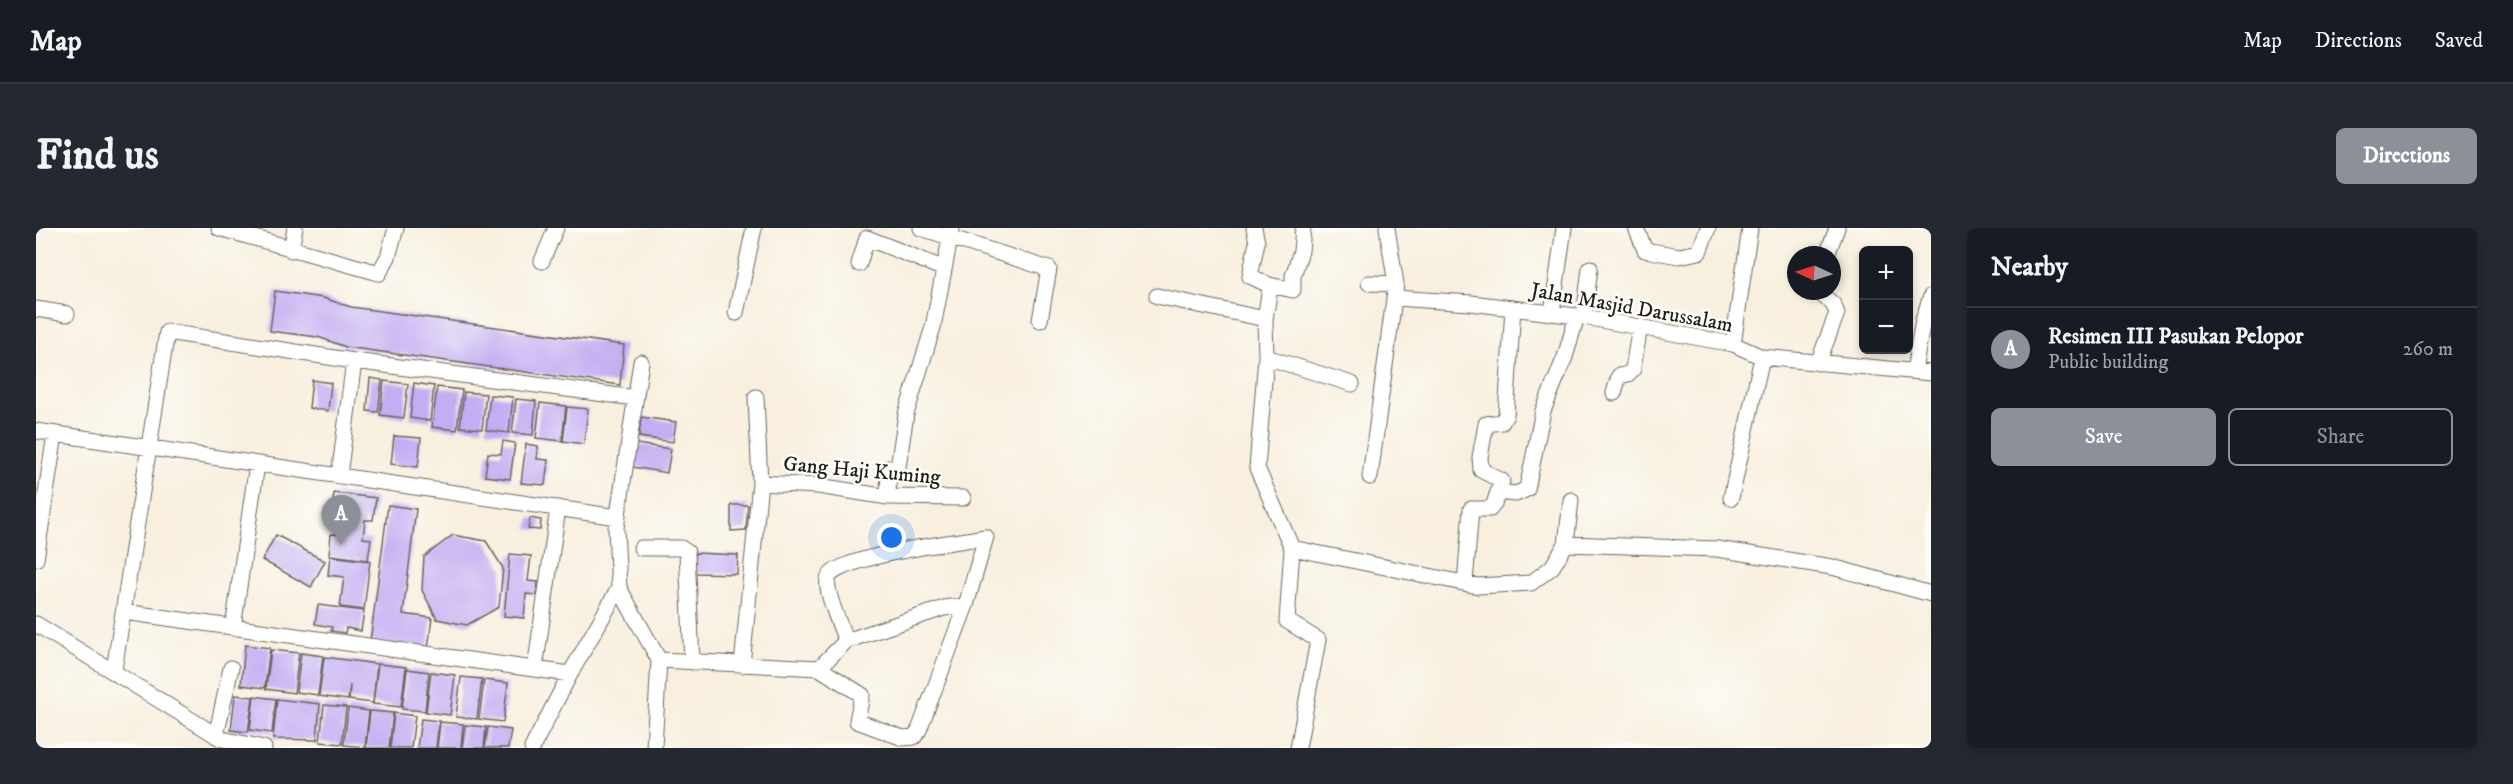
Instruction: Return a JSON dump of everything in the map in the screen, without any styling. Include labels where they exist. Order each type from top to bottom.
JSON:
[{"type":"street","points":[[219,228],[291,250],[380,273],[388,257],[396,228]]},
{"type":"street","points":[[291,250],[295,228]]},
{"type":"street","points":[[542,261],[556,228]]},
{"type":"street","points":[[736,314],[754,228]]},
{"type":"street","points":[[921,228],[951,233],[1049,269],[1040,320]]},
{"type":"street","points":[[1254,228],[1257,242],[1250,276],[1269,285],[1293,290],[1293,276],[1301,251],[1303,228]]},
{"type":"street","points":[[1370,477],[1395,291],[1387,228]]},
{"type":"street","points":[[1552,313],[1564,228]]},
{"type":"street","points":[[1636,228],[1645,250],[1653,253],[1692,255],[1699,252],[1708,228]]},
{"type":"street","points":[[1733,344],[1750,228]]},
{"type":"street","points":[[1830,246],[1837,228]]},
{"type":"street","points":[[888,497],[889,468],[898,467],[906,414],[933,327],[942,268],[951,233]]},
{"type":"street","points":[[859,264],[867,238],[942,268]]},
{"type":"street","points":[[1498,492],[1516,494],[1529,486],[1544,411],[1580,317],[1590,268]]},
{"type":"street","name":"Jalan Masjid Darussalam","points":[[1369,283],[1395,291],[1640,326],[1733,344],[1761,357],[1931,373]]},
{"type":"street","points":[[1269,285],[1257,468],[1292,548],[1287,621],[1318,640],[1298,748]]},
{"type":"street","points":[[1157,296],[1265,319]]},
{"type":"street","points":[[1914,370],[1923,320],[1931,296]]},
{"type":"street","points":[[1818,363],[1837,313],[1828,300]]},
{"type":"street","points":[[1465,583],[1468,515],[1471,509],[1490,508],[1502,482],[1500,478],[1481,470],[1480,457],[1486,424],[1502,422],[1506,415],[1513,308]]},
{"type":"street","points":[[36,309],[67,314]]},
{"type":"street","points":[[1614,393],[1619,376],[1629,374],[1633,369],[1640,326]]},
{"type":"street","points":[[114,670],[151,448],[167,332],[354,361],[635,398]]},
{"type":"street","points":[[1266,357],[1352,384]]},
{"type":"street","points":[[1731,498],[1761,357]]},
{"type":"street","points":[[339,476],[354,361]]},
{"type":"street","points":[[641,362],[617,517],[619,588],[659,660],[654,748]]},
{"type":"street","points":[[756,397],[760,483]]},
{"type":"street","points":[[36,431],[617,517]]},
{"type":"street","points":[[36,559],[55,434]]},
{"type":"street","points":[[233,628],[257,464]]},
{"type":"street","name":"Gang Haji Kuming","points":[[742,665],[760,483],[819,486],[888,497],[963,498]]},
{"type":"street","points":[[1292,548],[1478,586],[1531,584],[1552,567],[1566,544],[1570,500]]},
{"type":"street","points":[[535,669],[558,508]]},
{"type":"street","points":[[659,660],[819,668],[862,695],[857,721],[903,738],[914,737],[919,730],[966,605],[986,537],[856,560],[832,571],[828,578],[829,591],[846,641]]},
{"type":"street","points":[[1566,544],[1717,549],[1832,567],[1931,594]]},
{"type":"street","points":[[641,548],[681,548],[687,552],[692,662]]},
{"type":"street","points":[[532,748],[570,674],[619,588]]},
{"type":"street","points":[[819,668],[846,641],[944,609],[966,605]]},
{"type":"street","points":[[124,612],[570,674]]},
{"type":"street","points":[[36,624],[114,670],[216,736],[240,745],[264,748]]},
{"type":"street","points":[[216,736],[231,668]]},
{"type":"building","points":[[275,291],[323,298],[351,307],[624,345],[620,385],[346,347],[318,337],[270,331]]},
{"type":"building","points":[[370,378],[382,380],[378,412],[367,411]]},
{"type":"building","points":[[312,380],[331,383],[328,411],[309,408]]},
{"type":"building","points":[[384,381],[408,384],[404,418],[380,415]]},
{"type":"building","points":[[414,383],[434,386],[430,421],[410,418]]},
{"type":"building","points":[[437,387],[462,390],[457,430],[432,427]]},
{"type":"building","points":[[464,392],[486,394],[482,429],[460,427]]},
{"type":"building","points":[[490,395],[513,397],[509,433],[486,430]]},
{"type":"building","points":[[516,399],[536,401],[533,435],[512,433]]},
{"type":"building","points":[[540,403],[566,406],[562,441],[536,438]]},
{"type":"building","points":[[567,407],[588,409],[584,444],[563,441]]},
{"type":"building","points":[[641,417],[676,422],[673,442],[639,437]]},
{"type":"building","points":[[394,436],[421,438],[418,467],[391,464]]},
{"type":"building","points":[[503,441],[515,443],[510,479],[485,476],[488,453],[501,454]]},
{"type":"building","points":[[526,444],[538,446],[537,459],[548,460],[545,485],[521,483]]},
{"type":"building","points":[[636,444],[671,449],[667,473],[632,467]]},
{"type":"building","points":[[334,493],[376,498],[373,520],[365,520],[363,538],[371,539],[368,560],[329,555],[331,534],[343,535],[345,518],[331,516]]},
{"type":"building","points":[[388,505],[416,509],[403,614],[432,618],[428,649],[370,642]]},
{"type":"building","points":[[731,505],[748,505],[746,530],[731,531]]},
{"type":"building","points":[[530,518],[541,520],[540,530],[528,529]]},
{"type":"building","points":[[276,535],[325,561],[311,587],[262,560]]},
{"type":"building","points":[[453,535],[486,541],[503,568],[499,607],[467,625],[437,619],[422,590],[424,557]]},
{"type":"building","points":[[695,553],[738,555],[737,574],[694,573]]},
{"type":"building","points":[[510,554],[531,556],[528,581],[538,582],[537,595],[526,594],[524,618],[504,616]]},
{"type":"building","points":[[330,556],[370,561],[364,610],[340,607],[344,577],[328,575]]},
{"type":"building","points":[[318,605],[364,611],[361,631],[346,628],[345,633],[331,631],[332,627],[315,624]]},
{"type":"building","points":[[245,645],[270,648],[265,688],[241,685]]},
{"type":"building","points":[[271,650],[299,653],[294,693],[266,689]]},
{"type":"building","points":[[301,653],[323,656],[318,695],[296,692]]},
{"type":"building","points":[[324,657],[377,664],[373,703],[349,700],[350,685],[348,700],[319,696]]},
{"type":"building","points":[[378,664],[406,667],[401,707],[373,704]]},
{"type":"building","points":[[407,669],[429,672],[425,711],[402,709]]},
{"type":"building","points":[[431,672],[455,675],[450,715],[426,712]]},
{"type":"building","points":[[461,677],[482,679],[477,719],[456,717]]},
{"type":"building","points":[[484,680],[508,683],[503,722],[479,719]]},
{"type":"building","points":[[235,695],[253,697],[248,732],[231,730]]},
{"type":"building","points":[[254,696],[276,699],[272,733],[250,730]]},
{"type":"building","points":[[277,699],[320,704],[317,740],[273,739]]},
{"type":"building","points":[[324,705],[346,707],[342,744],[320,742]]},
{"type":"building","points":[[348,708],[369,711],[365,747],[344,745]]},
{"type":"building","points":[[370,711],[393,713],[389,748],[366,748]]},
{"type":"building","points":[[394,713],[415,716],[411,748],[390,748]]},
{"type":"building","points":[[421,719],[439,721],[436,748],[417,748]]},
{"type":"building","points":[[440,722],[463,724],[461,748],[437,748]]},
{"type":"building","points":[[465,725],[486,727],[484,748],[462,748]]},
{"type":"building","points":[[488,727],[511,730],[508,748],[485,748]]},
{"type":"place","name":"Resimen III Pasukan Pelopor","points":[[341,545]]}]
